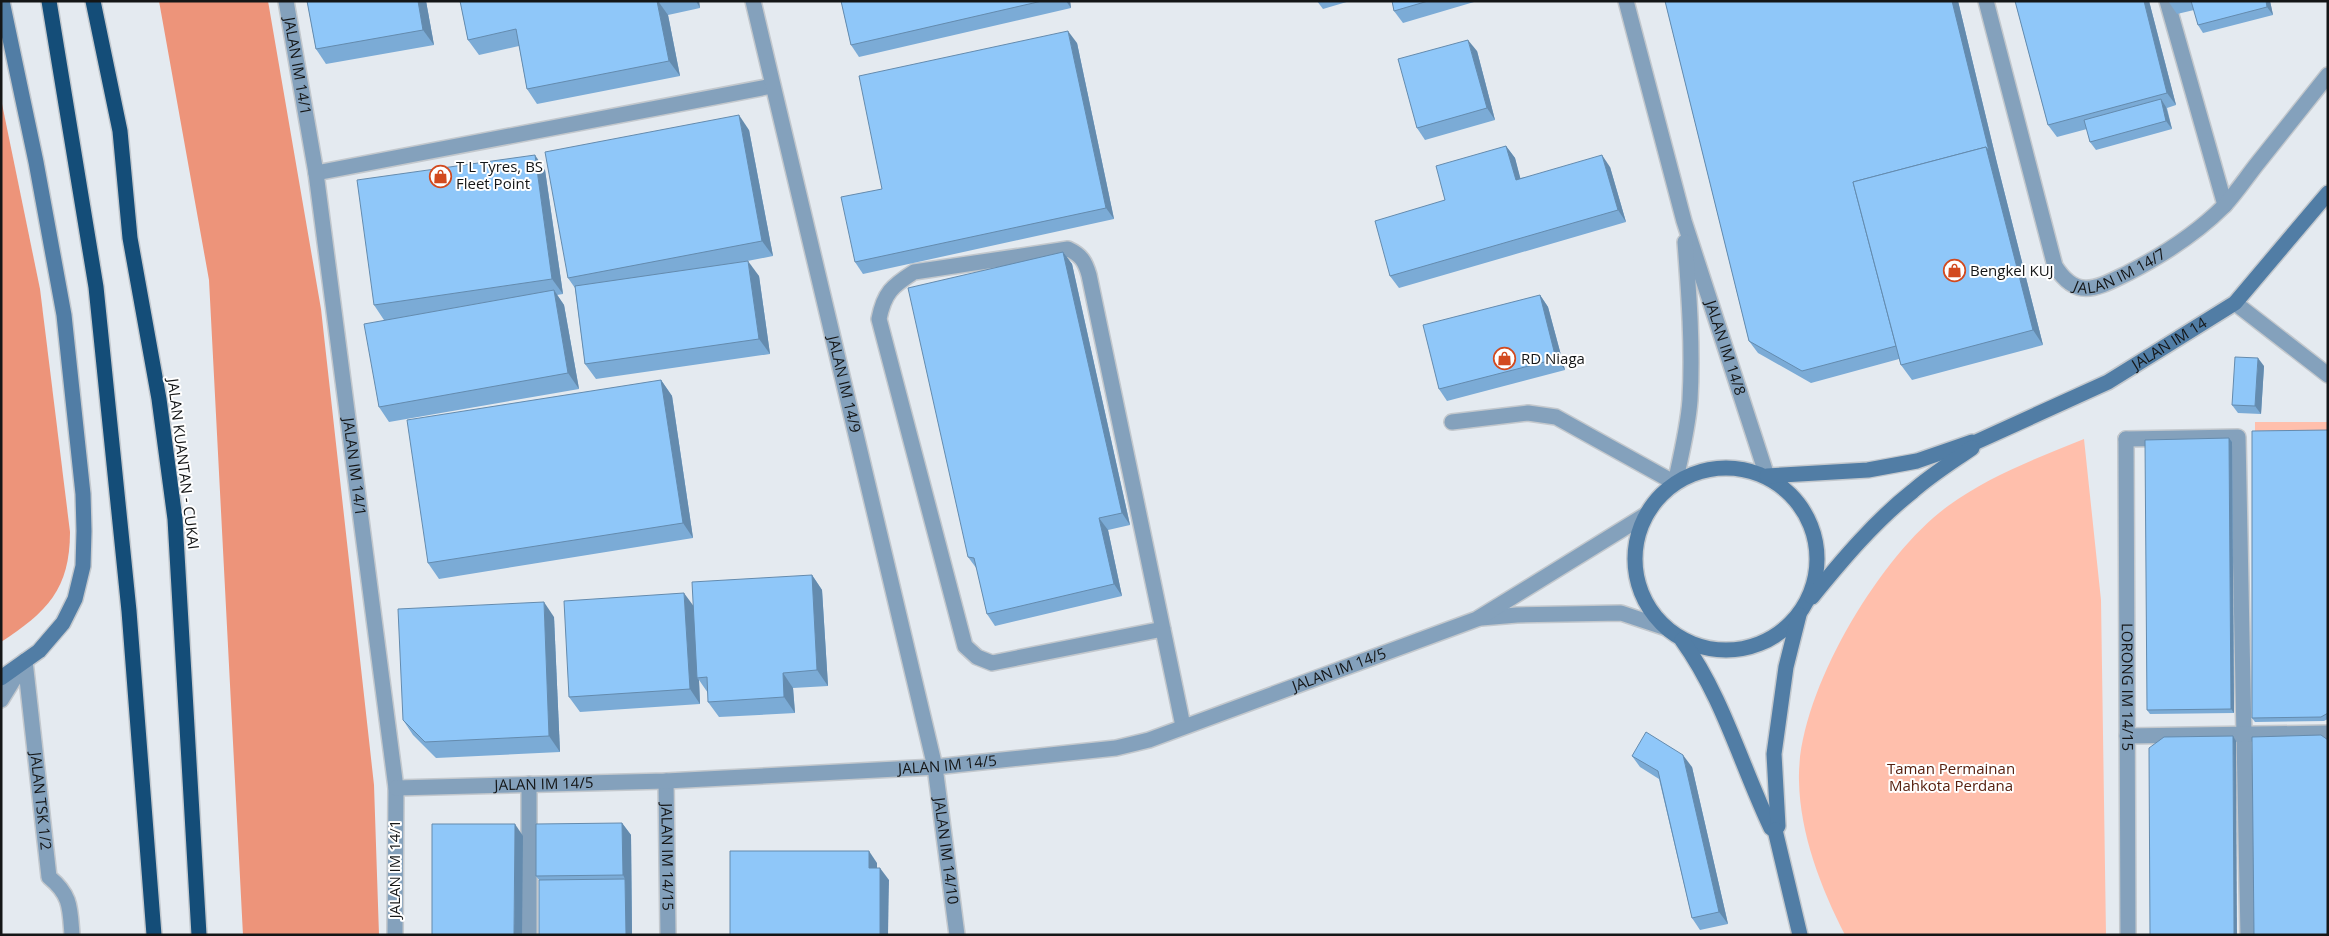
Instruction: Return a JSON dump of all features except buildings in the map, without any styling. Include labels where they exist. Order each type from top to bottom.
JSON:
[{"type":"highway","points":[[49,1],[97,297],[126,572],[154,935]]},
{"type":"highway","name":"JALAN KUANTAN - CUKAI","points":[[93,1],[120,131],[130,238],[159,399],[174,519],[199,935]]},
{"type":"street","points":[[1,678],[39,651],[63,623],[75,599],[83,566],[84,532],[64,315],[36,162],[2,1]]},
{"type":"street","name":"JALAN IM 14/1","points":[[286,1],[316,173],[396,788],[395,935]]},
{"type":"street","name":"JALAN IM 14/9","points":[[753,1],[935,767]]},
{"type":"street","name":"JALAN IM 14/8","points":[[1626,1],[1684,221],[1767,476]]},
{"type":"street","name":"JALAN IM 14/7","points":[[1986,1],[2055,266],[2063,280],[2076,287],[2088,290],[2105,284],[2158,258],[2195,232],[2225,205],[2328,75]]},
{"type":"street","points":[[2166,1],[2225,205]]},
{"type":"street","points":[[316,173],[772,86]]},
{"type":"street","name":"JALAN IM 14","points":[[1974,444],[2108,382],[2235,303],[2328,193]]},
{"type":"street","name":"JALAN IM 14/8","points":[[1675,483],[1690,400],[1690,314],[1684,221]]},
{"type":"street","points":[[1163,629],[992,662],[977,657],[965,646],[879,320],[883,300],[895,284],[914,272],[1068,249],[1078,254],[1085,262],[1163,629],[1183,726]]},
{"type":"street","points":[[2235,303],[2328,375]]},
{"type":"street","points":[[1452,422],[1528,413],[1556,417],[1675,483]]},
{"type":"street","name":"LORONG IM 14/15","points":[[2128,935],[2126,438],[2238,437],[2243,734]]},
{"type":"street","points":[[1972,442],[1974,444],[1974,446],[1912,491],[1875,526],[1832,573],[1800,613],[1787,627],[1772,638],[1755,646],[1736,650],[1718,650],[1699,646],[1682,639],[1666,628],[1653,613],[1642,595],[1637,575],[1636,554],[1639,534],[1647,514],[1659,497],[1675,483],[1694,473],[1715,468],[1736,468],[1767,476],[1868,470],[1917,461],[1972,442]]},
{"type":"street","points":[[1767,476],[1786,489],[1802,506],[1812,526],[1817,549],[1817,572],[1810,594],[1800,613],[1780,702],[1774,754],[1778,826],[1775,830]]},
{"type":"street","points":[[1477,619],[1647,514]]},
{"type":"street","points":[[1477,619],[1518,615],[1621,613],[1666,628]]},
{"type":"street","name":"JALAN IM 14/5","points":[[396,788],[666,780],[935,767],[1116,748],[1149,740],[1477,619]]},
{"type":"street","points":[[1682,639],[1712,688],[1750,784],[1771,828],[1775,830],[1800,935]]},
{"type":"street","points":[[1,700],[25,661]]},
{"type":"street","name":"JALAN TSK 1/2","points":[[25,661],[49,877],[66,896],[70,906],[72,935]]},
{"type":"street","points":[[2127,736],[2328,733]]},
{"type":"street","points":[[2243,734],[2248,935]]},
{"type":"street","name":"JALAN IM 14/10","points":[[935,767],[957,935]]},
{"type":"street","name":"JALAN IM 14/15","points":[[666,780],[668,935]]},
{"type":"street","points":[[529,935],[530,784]]},
{"type":"green space","points":[[2255,422],[2328,422],[2328,434],[2255,435]]},
{"type":"green space","name":"Taman Permainan Mahkota Perdana","points":[[2084,439],[2101,600],[2106,935],[1845,935],[1828,899],[1813,860],[1800,801],[1799,781],[1802,747],[1811,709],[1827,669],[1847,630],[1870,592],[1922,528],[1948,506],[1980,486],[2014,468]]},
{"type":"shaded area","points":[[159,1],[268,1],[321,309],[374,785],[379,935],[243,935],[209,280]]},
{"type":"shaded area","points":[[1,99],[40,289],[70,532],[66,569],[53,597],[31,620],[1,642]]},
{"type":"place","name":"T L Tyres, BS Fleet Point","points":[[440,176]]},
{"type":"place","name":"Bengkel KUJ","points":[[1954,271]]},
{"type":"place","name":"RD Niaga","points":[[1505,359]]}]
